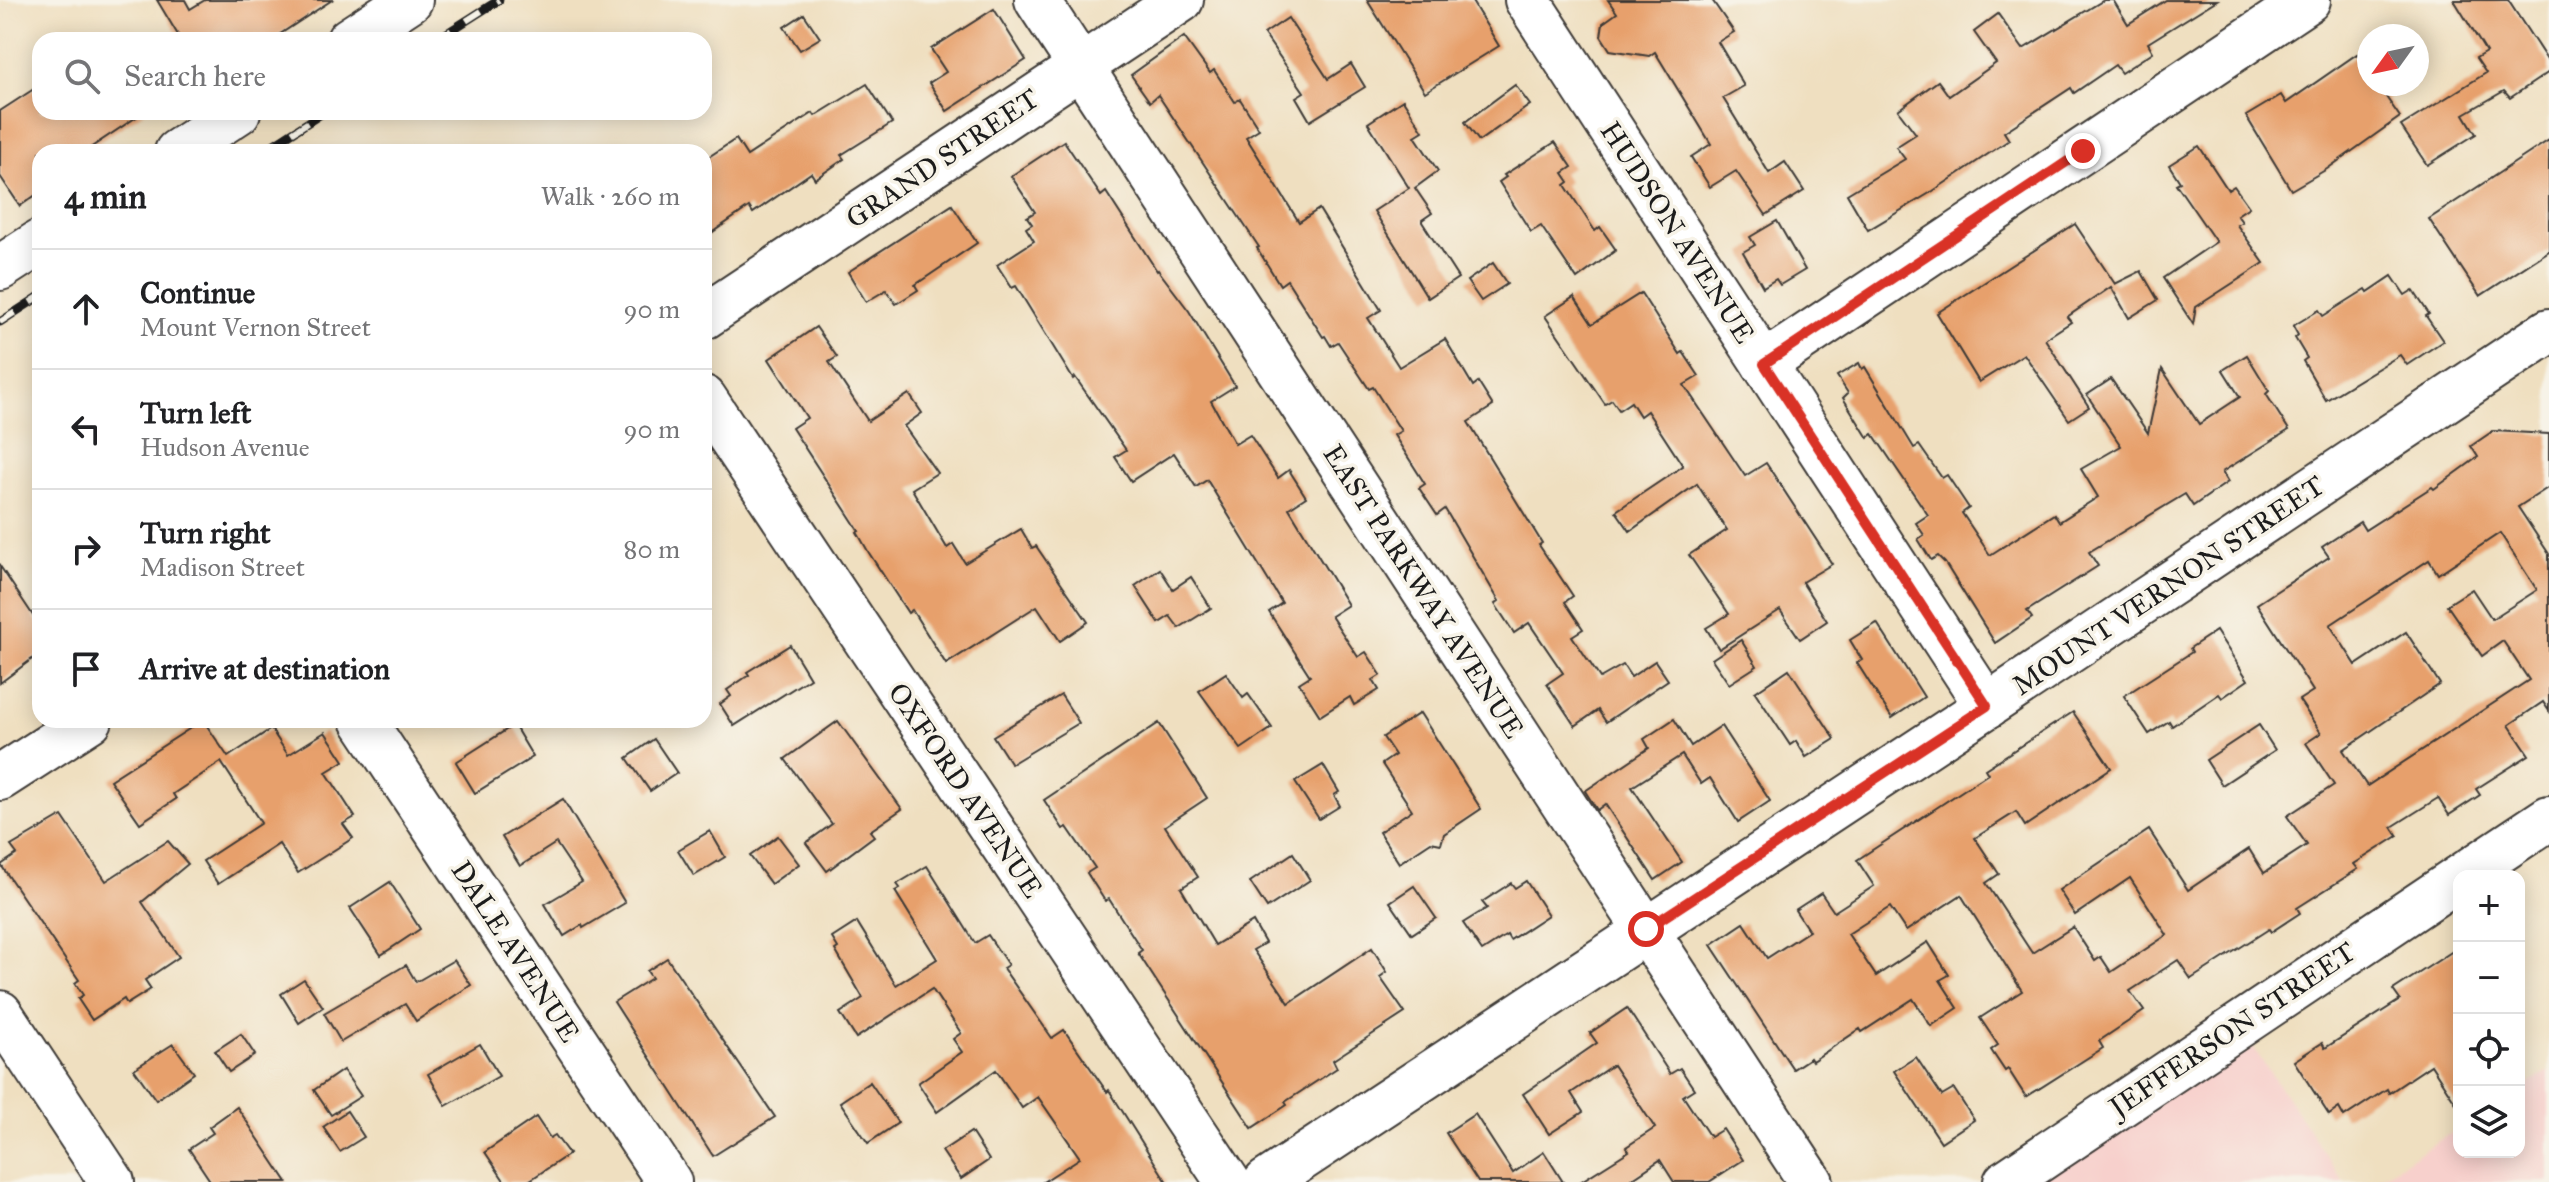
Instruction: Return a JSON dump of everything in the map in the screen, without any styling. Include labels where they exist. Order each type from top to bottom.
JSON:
[{"type":"street","points":[[361,32],[410,0]]},
{"type":"street","name":"EAST PARKWAY AVENUE","points":[[1037,0],[1811,1182]]},
{"type":"street","name":"GRAND STREET","points":[[712,312],[1181,0]]},
{"type":"street","name":"HUDSON AVENUE","points":[[1527,0],[1987,706]]},
{"type":"street","points":[[1764,364],[2308,0]]},
{"type":"street","points":[[189,144],[226,120]]},
{"type":"street","points":[[0,268],[32,247]]},
{"type":"street","name":"MOUNT VERNON STREET","points":[[1266,1182],[2549,331]]},
{"type":"street","name":"OXFORD AVENUE","points":[[712,410],[1228,1182]]},
{"type":"street","points":[[0,778],[78,728]]},
{"type":"street","name":"DALE AVENUE","points":[[368,728],[669,1182]]},
{"type":"street","name":"JEFFERSON STREET","points":[[2471,870],[2549,818]]},
{"type":"street","name":"JEFFERSON STREET","points":[[2006,1182],[2453,882]]},
{"type":"street","points":[[0,1013],[112,1182]]},
{"type":"shaded area","points":[[2238,1025],[2344,1182],[2006,1182]]},
{"type":"shaded area","points":[[2549,1071],[2549,1182],[2373,1182],[2453,1132],[2453,1158],[2525,1158],[2525,1086]]},
{"type":"building","points":[[157,0],[185,0],[190,9],[205,0],[332,0],[283,32],[176,32]]},
{"type":"building","points":[[1367,0],[1471,0],[1499,46],[1425,92]]},
{"type":"building","points":[[1608,0],[1712,0],[1734,32],[1718,42],[1744,86],[1723,98],[1769,173],[1785,162],[1804,191],[1766,215],[1736,171],[1710,187],[1691,157],[1711,144],[1655,52],[1649,56],[1610,50],[1601,36],[1603,23],[1617,13]]},
{"type":"building","points":[[2104,0],[2113,0],[2128,24],[2166,0],[2217,0],[2148,43],[2153,52],[2121,73],[2115,65],[2074,93],[2071,88],[2004,132],[2009,140],[1868,230],[1847,194],[1905,159],[1896,147],[1916,134],[1898,110],[1938,81],[1949,96],[1996,63],[1974,32],[1998,14],[2023,49]]},
{"type":"building","points":[[2454,0],[2508,0],[2549,63],[2549,72],[2510,98],[2504,91],[2464,114],[2476,134],[2427,165],[2401,126],[2486,73],[2476,58],[2486,52]]},
{"type":"building","points":[[994,9],[1026,60],[947,111],[929,83],[946,72],[931,49]]},
{"type":"building","points":[[804,14],[820,38],[800,50],[784,27]]},
{"type":"building","points":[[1288,18],[1328,79],[1351,64],[1365,87],[1310,121],[1296,97],[1304,92],[1264,34]]},
{"type":"building","points":[[1184,37],[1210,73],[1214,70],[1235,102],[1240,99],[1259,129],[1246,137],[1299,222],[1319,209],[1381,310],[1368,318],[1399,367],[1445,339],[1473,386],[1478,382],[1493,406],[1468,422],[1542,543],[1539,545],[1573,596],[1565,602],[1583,629],[1572,636],[1600,678],[1623,665],[1631,677],[1655,661],[1668,680],[1606,722],[1598,710],[1575,726],[1547,684],[1563,673],[1529,623],[1514,633],[1495,604],[1499,601],[1445,509],[1437,515],[1419,488],[1425,484],[1394,435],[1401,431],[1373,387],[1369,389],[1338,342],[1331,346],[1323,337],[1287,280],[1280,285],[1259,247],[1158,95],[1150,102],[1131,75]]},
{"type":"building","points":[[2357,54],[2357,96],[2385,96],[2400,117],[2327,169],[2291,190],[2246,116],[2281,95],[2286,103]]},
{"type":"building","points":[[867,84],[892,123],[841,155],[844,159],[815,179],[811,173],[753,213],[749,207],[712,232],[712,155],[736,139],[747,156],[813,113],[815,116]]},
{"type":"building","points":[[1515,85],[1530,105],[1479,141],[1465,122]]},
{"type":"building","points":[[32,90],[32,120],[132,120],[96,144],[32,144],[32,198],[20,206],[0,176],[0,111]]},
{"type":"building","points":[[1403,100],[1423,131],[1415,136],[1438,171],[1415,188],[1432,213],[1422,222],[1458,278],[1428,298],[1374,211],[1409,188],[1368,123]]},
{"type":"building","points":[[2549,140],[2549,251],[2480,296],[2429,219]]},
{"type":"building","points":[[1064,141],[1101,196],[1106,192],[1157,271],[1189,311],[1235,386],[1211,401],[1235,444],[1250,435],[1278,478],[1289,470],[1306,497],[1289,508],[1348,605],[1331,616],[1358,657],[1366,652],[1381,675],[1373,680],[1379,690],[1354,705],[1350,697],[1320,716],[1299,683],[1310,676],[1269,612],[1282,603],[1207,480],[1196,487],[1174,453],[1131,481],[1115,457],[1126,450],[1075,377],[1073,379],[1016,286],[1012,288],[997,265],[1034,241],[1026,228],[1032,224],[1027,217],[1035,212],[1011,176]]},
{"type":"building","points":[[1555,142],[1572,167],[1563,173],[1569,182],[1565,185],[1595,231],[1600,227],[1616,250],[1577,279],[1541,226],[1531,232],[1499,182],[1506,177],[1504,175]]},
{"type":"building","points":[[2199,146],[2228,190],[2234,186],[2249,207],[2237,215],[2242,222],[2237,225],[2264,263],[2196,307],[2193,324],[2163,278],[2216,242],[2176,184],[2180,182],[2169,165]]},
{"type":"building","points":[[952,205],[977,243],[915,285],[918,290],[896,304],[886,290],[866,302],[848,272]]},
{"type":"building","points":[[1777,221],[1805,270],[1780,285],[1776,279],[1763,287],[1743,252],[1755,245],[1750,237]]},
{"type":"building","points":[[2075,224],[2115,284],[2141,271],[2158,300],[2129,318],[2111,287],[2067,317],[2071,322],[2045,339],[2089,407],[2069,420],[2024,354],[1979,382],[1937,313]]},
{"type":"building","points":[[1493,263],[1507,284],[1481,301],[1467,281]]},
{"type":"building","points":[[2392,276],[2405,295],[2413,290],[2443,341],[2407,365],[2400,355],[2326,400],[2303,361],[2307,358],[2295,338],[2298,335],[2293,326],[2319,310],[2323,316]]},
{"type":"building","points":[[1641,293],[1680,354],[1683,352],[1699,376],[1684,385],[1745,476],[1766,463],[1832,564],[1802,582],[1827,621],[1800,639],[1780,610],[1719,649],[1706,628],[1729,614],[1689,555],[1727,530],[1697,484],[1630,531],[1616,511],[1683,466],[1647,411],[1640,416],[1631,402],[1619,410],[1612,400],[1605,404],[1545,316],[1574,297],[1592,324]]},
{"type":"building","points":[[816,327],[837,357],[829,362],[868,421],[909,394],[922,413],[904,426],[937,473],[912,489],[947,548],[953,544],[965,563],[1021,529],[1088,622],[1060,641],[1037,606],[946,664],[912,610],[908,613],[792,428],[807,418],[769,359]]},
{"type":"building","points":[[2247,355],[2269,391],[2266,394],[2289,430],[2222,472],[2228,482],[2193,506],[2185,494],[2089,552],[2098,566],[2027,611],[2032,618],[1995,643],[1945,563],[1938,556],[1931,560],[1918,539],[1924,535],[1916,523],[1928,515],[1873,434],[1868,438],[1843,398],[1848,393],[1837,376],[1859,363],[1862,369],[1865,367],[1914,448],[1919,445],[1942,478],[1947,475],[1969,508],[1962,513],[1990,555],[2054,514],[2059,522],[2098,497],[2081,469],[2121,446],[2087,395],[2111,379],[2148,433],[2162,369],[2199,424],[2240,397],[2223,370]]},
{"type":"building","points":[[2493,431],[2549,434],[2549,487],[2518,507],[2549,554],[2549,711],[2543,702],[2509,725],[2529,755],[2476,789],[2480,795],[2449,815],[2438,798],[2392,827],[2398,836],[2354,864],[2358,869],[2297,908],[2300,913],[2271,932],[2269,929],[2191,979],[2178,960],[2130,991],[2144,1011],[2099,1041],[2103,1048],[2026,1097],[1991,1050],[1998,1045],[1980,1018],[2022,991],[1961,895],[1906,931],[1890,907],[1848,934],[1876,976],[1928,942],[1949,975],[1940,980],[1958,1008],[1931,1026],[1913,999],[1862,1032],[1860,1029],[1812,1061],[1810,1058],[1793,1069],[1711,945],[1744,923],[1767,958],[1809,931],[1795,910],[1821,893],[1834,912],[1874,886],[1857,860],[1988,774],[1985,769],[2073,712],[2111,768],[2025,826],[2016,812],[1975,838],[1999,874],[1986,883],[2032,953],[2073,927],[2095,961],[2101,957],[2111,972],[2167,935],[2130,878],[2075,915],[2059,890],[2149,830],[2188,890],[2249,849],[2264,873],[2307,845],[2287,816],[2334,785],[2306,743],[2321,733],[2299,700],[2313,691],[2257,604],[2329,557],[2322,547],[2360,522],[2365,530],[2432,487],[2434,489],[2478,457],[2471,446]],"holes":[[[2500,533],[2537,590],[2492,619],[2472,589],[2447,605],[2482,656],[2503,641],[2529,680],[2367,786],[2343,750],[2440,684],[2406,632],[2356,665],[2330,625],[2429,560],[2438,574]]]},
{"type":"building","points":[[0,566],[32,614],[32,659],[0,683]]},
{"type":"building","points":[[1160,569],[1173,589],[1191,577],[1211,608],[1179,628],[1170,616],[1159,623],[1135,586]]},
{"type":"building","points":[[1877,623],[1924,697],[1892,718],[1857,663],[1862,660],[1850,640]]},
{"type":"building","points":[[2216,631],[2248,680],[2222,698],[2219,694],[2172,726],[2169,721],[2149,734],[2124,696],[2192,652],[2190,648]]},
{"type":"building","points":[[1741,640],[1757,666],[1729,684],[1712,659]]},
{"type":"building","points":[[790,645],[810,678],[734,726],[720,704],[731,696],[727,690],[749,675],[747,672]]},
{"type":"building","points":[[1789,669],[1835,739],[1806,757],[1796,741],[1790,745],[1755,692]]},
{"type":"building","points":[[1226,673],[1243,698],[1248,694],[1272,728],[1241,749],[1199,691]]},
{"type":"building","points":[[1061,695],[1079,723],[1011,764],[993,736]]},
{"type":"building","points":[[1420,713],[1481,809],[1444,834],[1441,844],[1431,842],[1399,863],[1379,832],[1412,810],[1382,764],[1395,755],[1383,737]]},
{"type":"building","points":[[1674,719],[1691,746],[1721,726],[1770,801],[1738,822],[1710,778],[1701,784],[1682,755],[1632,787],[1682,862],[1655,880],[1605,804],[1597,810],[1585,791],[1649,748],[1644,739]]},
{"type":"building","points":[[838,721],[902,809],[870,831],[874,836],[827,871],[806,843],[832,824],[785,759]]},
{"type":"building","points":[[1159,723],[1207,798],[1165,826],[1198,877],[1181,888],[1215,945],[1253,922],[1265,943],[1253,950],[1289,1003],[1372,948],[1387,972],[1380,977],[1405,1013],[1333,1060],[1337,1068],[1252,1128],[1138,953],[1142,950],[1109,899],[1105,901],[1087,873],[1095,868],[1044,800]]},
{"type":"building","points":[[2259,725],[2275,750],[2222,785],[2206,760]]},
{"type":"building","points":[[191,728],[208,728],[228,757],[271,729],[288,755],[325,732],[344,761],[326,772],[355,817],[343,824],[353,838],[298,873],[279,844],[218,884],[203,861],[261,823],[221,762],[173,794],[176,799],[140,823],[110,780]]},
{"type":"building","points":[[509,728],[516,728],[533,757],[475,793],[456,762]]},
{"type":"building","points":[[654,739],[677,773],[650,791],[627,758]]},
{"type":"building","points":[[1323,765],[1339,792],[1334,795],[1340,806],[1319,819],[1295,782]]},
{"type":"building","points":[[563,799],[625,903],[564,936],[545,904],[582,882],[556,843],[520,866],[502,837]]},
{"type":"building","points":[[62,816],[106,881],[168,841],[188,864],[142,902],[179,957],[145,980],[151,989],[127,1004],[124,999],[92,1020],[78,999],[83,995],[75,983],[79,980],[1,865],[17,854],[11,846]]},
{"type":"building","points":[[710,831],[725,857],[694,876],[678,850]]},
{"type":"building","points":[[778,836],[799,864],[771,884],[750,856]]},
{"type":"building","points":[[1293,853],[1310,880],[1267,908],[1250,882]]},
{"type":"building","points":[[927,866],[975,943],[988,935],[1008,965],[1003,968],[1052,1038],[1064,1030],[1107,1092],[1109,1090],[1167,1182],[1043,1182],[1080,1158],[1038,1097],[1022,1108],[996,1070],[937,1112],[918,1083],[962,1052],[953,1039],[961,1033],[932,989],[856,1038],[840,1013],[863,998],[835,950],[838,948],[832,938],[857,922],[896,985],[937,959],[895,891],[900,888],[897,884]]},
{"type":"building","points":[[1526,881],[1548,915],[1510,940],[1507,935],[1482,951],[1463,923],[1487,908],[1482,902],[1511,883],[1515,888]]},
{"type":"building","points":[[390,882],[420,929],[381,955],[350,908]]},
{"type":"building","points":[[1414,886],[1436,918],[1412,934],[1390,902]]},
{"type":"building","points":[[2453,951],[2453,1099],[2431,1065],[2389,1093],[2387,1089],[2344,1117],[2339,1108],[2329,1115],[2294,1061],[2322,1043],[2325,1048],[2400,1000],[2393,990]]},
{"type":"building","points":[[667,958],[775,1117],[713,1156],[614,1002],[652,978],[647,971]]},
{"type":"building","points":[[454,960],[471,985],[416,1021],[405,1004],[341,1042],[324,1013],[406,965],[416,982]]},
{"type":"building","points":[[304,979],[323,1007],[299,1023],[281,994]]},
{"type":"building","points":[[1627,1008],[1670,1074],[1680,1068],[1694,1089],[1683,1096],[1710,1137],[1723,1129],[1743,1160],[1709,1182],[1674,1182],[1660,1160],[1627,1182],[1580,1182],[1629,1151],[1626,1147],[1655,1128],[1613,1065],[1571,1093],[1583,1112],[1549,1134],[1523,1094],[1597,1043],[1590,1033]]},
{"type":"building","points":[[241,1034],[255,1055],[229,1072],[215,1051]]},
{"type":"building","points":[[173,1044],[194,1073],[156,1100],[134,1069]]},
{"type":"building","points":[[480,1044],[499,1076],[446,1106],[428,1074]]},
{"type":"building","points":[[1916,1057],[1942,1096],[1954,1089],[1974,1120],[1941,1142],[1894,1071]]},
{"type":"building","points":[[343,1070],[361,1096],[331,1115],[314,1090]]},
{"type":"building","points":[[870,1082],[898,1123],[868,1143],[840,1102]]},
{"type":"building","points":[[237,1107],[287,1182],[211,1182],[189,1149],[213,1133],[209,1127]]},
{"type":"building","points":[[347,1111],[364,1137],[340,1152],[323,1127]]},
{"type":"building","points":[[1475,1114],[1513,1173],[1544,1152],[1563,1182],[1478,1182],[1446,1133]]},
{"type":"building","points":[[536,1117],[550,1138],[555,1135],[569,1154],[527,1182],[505,1182],[485,1152]]},
{"type":"building","points":[[971,1132],[989,1160],[961,1179],[942,1151]]},
{"type":"railway","points":[[449,32],[499,0]]},
{"type":"railway","points":[[274,144],[312,120]]},
{"type":"railway","points":[[0,322],[32,301]]},
{"type":"route","points":[[1646,929],[1987,706],[1764,364],[2083,151]]}]
